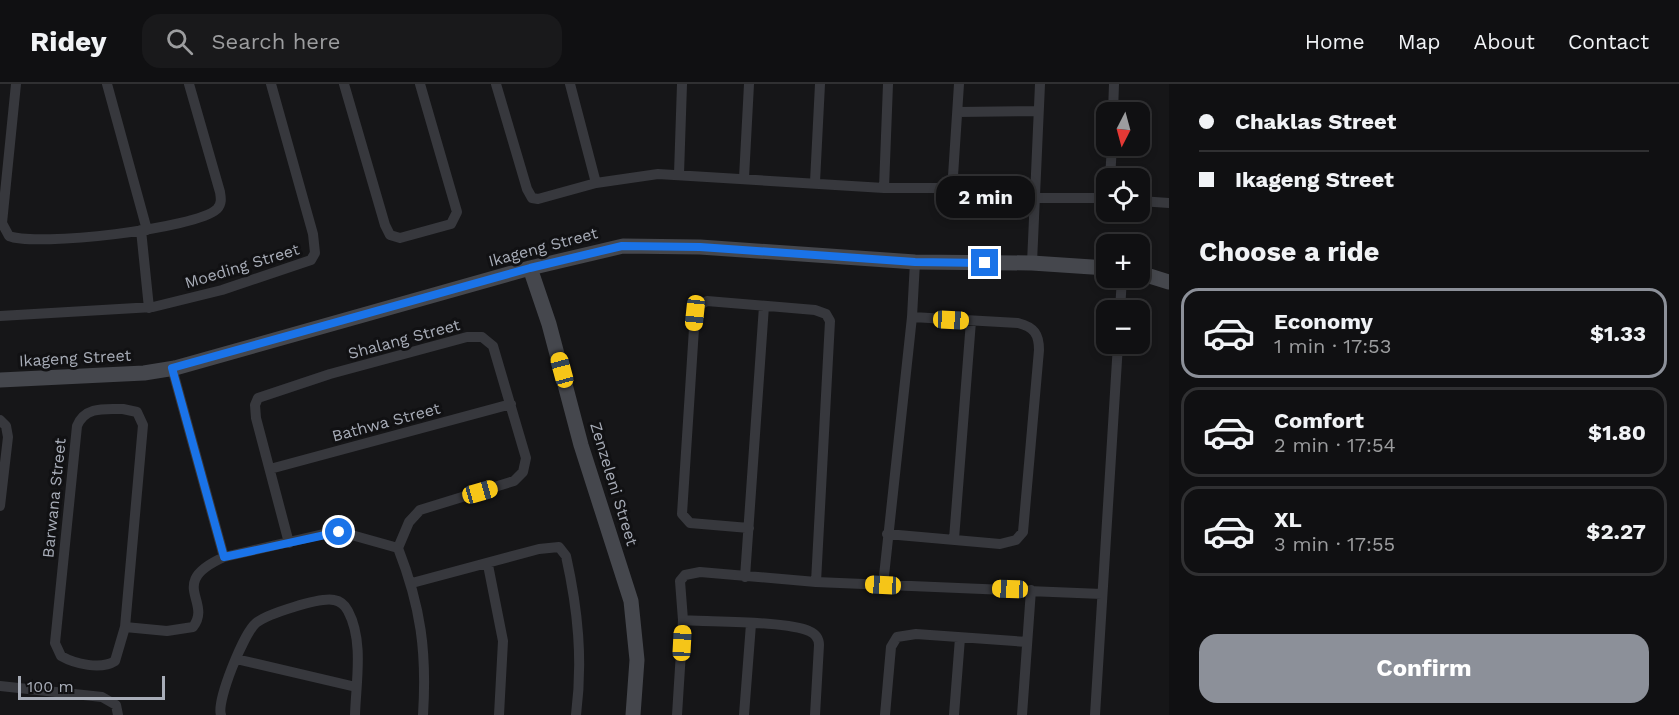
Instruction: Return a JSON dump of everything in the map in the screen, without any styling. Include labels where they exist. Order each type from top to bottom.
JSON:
[{"type":"street","points":[[16,84],[2,223],[6,233],[16,239],[144,230],[203,217],[218,208],[221,202],[220,192],[189,84]]},
{"type":"street","points":[[106,84],[144,230],[149,308]]},
{"type":"street","name":"Moeding Street","points":[[0,316],[149,308],[232,287],[304,264],[315,256],[313,234],[270,84]]},
{"type":"street","points":[[344,84],[385,225],[390,235],[400,238],[451,224],[457,212],[420,84]]},
{"type":"street","points":[[496,84],[531,196],[542,199],[596,183],[639,175],[679,174],[884,188],[938,189],[947,186],[953,176],[959,84]]},
{"type":"street","points":[[570,84],[596,183]]},
{"type":"street","points":[[679,174],[682,84]]},
{"type":"street","points":[[744,178],[749,84]]},
{"type":"street","points":[[815,182],[820,84]]},
{"type":"street","points":[[884,188],[888,84]]},
{"type":"street","points":[[1032,263],[1040,84]]},
{"type":"street","points":[[1113,102],[1114,84]]},
{"type":"street","points":[[958,112],[1038,111]]},
{"type":"street","points":[[1035,198],[1096,198]]},
{"type":"street","points":[[1150,201],[1169,202]]},
{"type":"street","name":"Ikageng Street","points":[[0,380],[144,373],[172,368],[530,268],[600,250],[643,245],[915,262],[1032,263],[1096,267]]},
{"type":"street","points":[[883,585],[912,317],[915,262]]},
{"type":"street","name":"Zenzeleni Street","points":[[530,268],[549,324],[581,445],[631,601],[637,660],[633,715]]},
{"type":"street","points":[[1150,276],[1169,282]]},
{"type":"street","points":[[749,528],[690,522],[682,514],[693,326],[697,309],[707,301],[822,311],[829,318],[831,325],[816,582]]},
{"type":"street","points":[[745,577],[764,306]]},
{"type":"street","points":[[887,534],[1008,543],[1016,540],[1023,532],[1039,350],[1037,334],[1025,325],[912,317]]},
{"type":"street","points":[[954,539],[971,321]]},
{"type":"street","name":"Shalang Street","points":[[289,543],[255,410],[258,398],[330,374],[467,337],[482,338],[493,346],[526,458],[520,477],[502,486],[420,510],[408,522],[398,548]]},
{"type":"street","points":[[1095,715],[1117,354]]},
{"type":"street","points":[[172,368],[224,557]]},
{"type":"street","name":"Bathwa Street","points":[[270,469],[511,404]]},
{"type":"street","name":"Barwana Street","points":[[94,410],[133,411],[140,414],[142,420],[125,627],[118,654],[110,664],[93,665],[68,660],[56,650],[63,554],[77,426],[82,416],[94,410]]},
{"type":"street","points":[[0,420],[6,426],[8,437],[0,506]]},
{"type":"street","points":[[125,627],[167,632],[194,627],[197,621],[196,575],[208,564],[224,557],[339,532],[398,548],[412,583],[420,615],[425,655],[423,715]]},
{"type":"street","points":[[412,583],[554,546],[564,552],[580,632],[581,664],[576,715]]},
{"type":"street","points":[[488,565],[501,623],[503,672],[499,715]]},
{"type":"street","points":[[677,715],[684,620],[680,581],[685,575],[700,572],[816,582],[1102,594]]},
{"type":"street","points":[[1022,715],[1031,590]]},
{"type":"street","points":[[221,715],[221,699],[236,659],[250,628],[256,622],[310,603],[336,600],[348,612],[354,629],[355,715]]},
{"type":"street","points":[[684,620],[802,629],[817,638],[820,653],[815,715]]},
{"type":"street","points":[[744,715],[752,624]]},
{"type":"street","points":[[885,715],[890,653],[897,637],[916,634],[1027,642]]},
{"type":"street","points":[[954,715],[960,638]]},
{"type":"street","points":[[236,659],[356,687]]},
{"type":"street","points":[[0,686],[102,697],[116,705],[118,715]]},
{"type":"route","points":[[339,532],[325,533],[224,557],[172,368],[530,268],[622,246],[700,247],[915,262],[985,263]]}]
